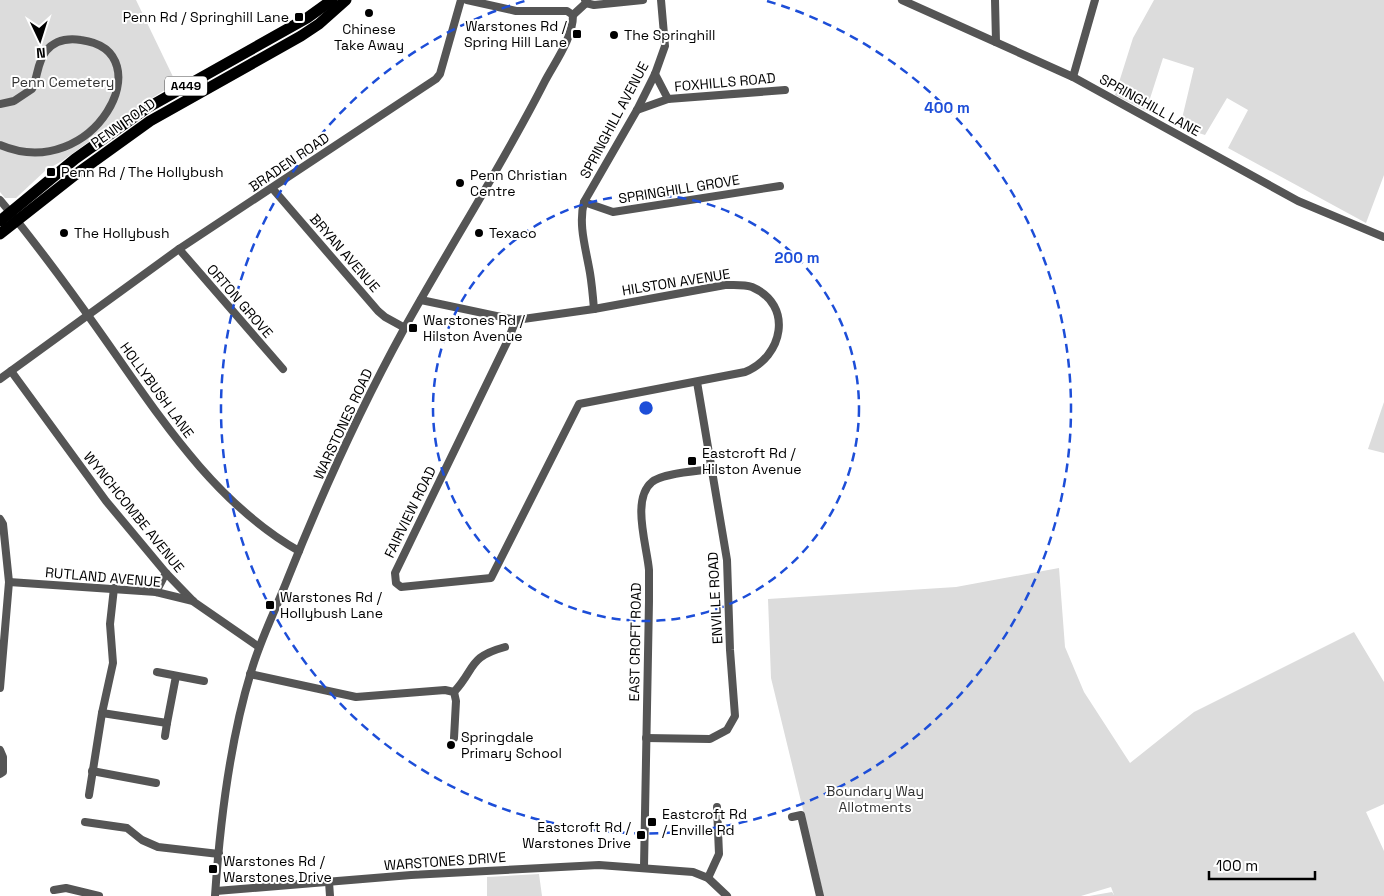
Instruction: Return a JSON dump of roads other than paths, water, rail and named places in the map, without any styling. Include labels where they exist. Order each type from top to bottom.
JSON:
[{"type":"highway","name":"PENN ROAD","points":[[0,221],[15,216],[150,121],[301,36],[319,24],[346,0]]},
{"type":"highway","name":"PENN ROAD","points":[[0,234],[15,216],[76,159],[147,108],[307,18],[325,2]]},
{"type":"street","name":"BRADEN ROAD","points":[[0,379],[179,249],[436,79],[440,74],[461,0]]},
{"type":"street","points":[[467,0],[516,11],[567,11],[573,16]]},
{"type":"street","points":[[586,2],[594,5],[643,0]]},
{"type":"street","name":"SPRINGHILL AVENUE","points":[[594,309],[581,224],[584,202],[637,110],[655,74],[666,46],[661,0]]},
{"type":"street","name":"SPRINGHILL LANE","points":[[902,0],[1073,77],[1298,201],[1384,236]]},
{"type":"street","points":[[995,0],[996,42]]},
{"type":"street","points":[[1073,77],[1095,0]]},
{"type":"street","name":"WARSTONES ROAD","points":[[216,893],[219,854],[232,761],[250,674],[259,647],[354,426],[404,328],[530,112],[564,44],[572,26],[573,16],[586,2]]},
{"type":"street","points":[[0,104],[14,101],[32,89],[40,59],[53,44],[63,40],[80,40],[101,46],[111,55],[116,67],[118,84],[113,100],[102,121],[82,139],[56,150],[32,152],[15,150],[0,145]]},
{"type":"street","points":[[655,74],[668,99]]},
{"type":"street","name":"FOXHILLS ROAD","points":[[637,110],[668,99],[785,90]]},
{"type":"street","name":"SPRINGHILL GROVE","points":[[584,202],[613,212],[780,186]]},
{"type":"street","name":"BRYAN AVENUE","points":[[272,188],[378,311],[404,328]]},
{"type":"street","name":"HOLLYBUSH LANE","points":[[0,200],[15,216],[88,316],[142,395],[182,447],[244,510],[276,536],[299,551]]},
{"type":"street","name":"ORTON GROVE","points":[[179,249],[283,370]]},
{"type":"street","name":"HILSTON AVENUE","points":[[421,300],[516,320],[594,309],[725,285],[750,286],[769,299],[779,325],[776,342],[769,357],[755,368],[698,382],[583,402]]},
{"type":"street","name":"FAIRVIEW ROAD","points":[[516,320],[395,572],[396,583],[401,587],[491,578],[576,406],[583,402]]},
{"type":"street","name":"WYNCHCOMBE AVENUE","points":[[11,371],[106,501],[166,573],[194,602],[259,647]]},
{"type":"street","name":"ENVILLE ROAD","points":[[646,738],[710,739],[726,730],[734,716],[728,560],[698,382]]},
{"type":"street","name":"EAST CROFT ROAD","points":[[644,867],[649,570],[642,516],[642,498],[652,481],[712,469]]},
{"type":"street","points":[[0,519],[4,562],[9,582],[3,601],[0,688]]},
{"type":"street","points":[[156,592],[166,573]]},
{"type":"street","name":"RUTLAND AVENUE","points":[[9,582],[156,592],[194,602]]},
{"type":"street","points":[[88,794],[102,713],[113,664],[110,624],[114,588]]},
{"type":"street","points":[[454,692],[466,678],[475,660],[489,651],[504,647]]},
{"type":"street","points":[[489,651],[492,660]]},
{"type":"street","points":[[157,672],[204,681]]},
{"type":"street","points":[[250,674],[356,697],[445,690],[454,692]]},
{"type":"street","points":[[165,736],[176,676]]},
{"type":"street","points":[[454,692],[456,701],[454,738]]},
{"type":"street","points":[[102,713],[167,723]]},
{"type":"street","points":[[0,750],[3,756],[2,772],[0,774]]},
{"type":"street","points":[[92,771],[156,783]]},
{"type":"street","points":[[708,878],[718,854],[717,807]]},
{"type":"street","points":[[792,817],[801,815],[820,896]]},
{"type":"street","points":[[85,822],[127,828],[142,840],[158,847],[219,854]]},
{"type":"street","name":"WARSTONES DRIVE","points":[[216,893],[330,882],[536,867],[644,867],[683,870],[708,878],[727,896]]},
{"type":"street","points":[[330,882],[330,896]]},
{"type":"street","points":[[54,890],[66,888],[99,896]]},
{"type":"place","name":"Chinese Take Away","points":[[369,13]]},
{"type":"place","name":"Penn Rd / Springhill Lane","points":[[299,17]]},
{"type":"place","name":"Warstones Rd / Spring Hill Lane","points":[[577,34]]},
{"type":"place","name":"The Springhill","points":[[614,35]]},
{"type":"place","name":"Penn Rd / The Hollybush","points":[[51,172]]},
{"type":"place","name":"Penn Christian Centre","points":[[460,183]]},
{"type":"place","name":"The Hollybush","points":[[64,233]]},
{"type":"place","name":"Texaco","points":[[479,233]]},
{"type":"place","name":"Warstones Rd / Hilston Avenue","points":[[413,328]]},
{"type":"place","name":"Eastcroft Rd / Hilston Avenue","points":[[692,461]]},
{"type":"place","name":"Warstones Rd / Hollybush Lane","points":[[270,605]]},
{"type":"place","name":"Springdale Primary School","points":[[451,745]]},
{"type":"place","name":"Eastcroft Rd / Enville Rd","points":[[652,822]]},
{"type":"place","name":"Eastcroft Rd / Warstones Drive","points":[[641,835]]},
{"type":"place","name":"Warstones Rd / Warstones Drive","points":[[213,869]]},
{"type":"park label","name":"Penn Cemetery","points":[[63,82]]},
{"type":"park label","name":"Boundary Way Allotments","points":[[875,800]]}]
